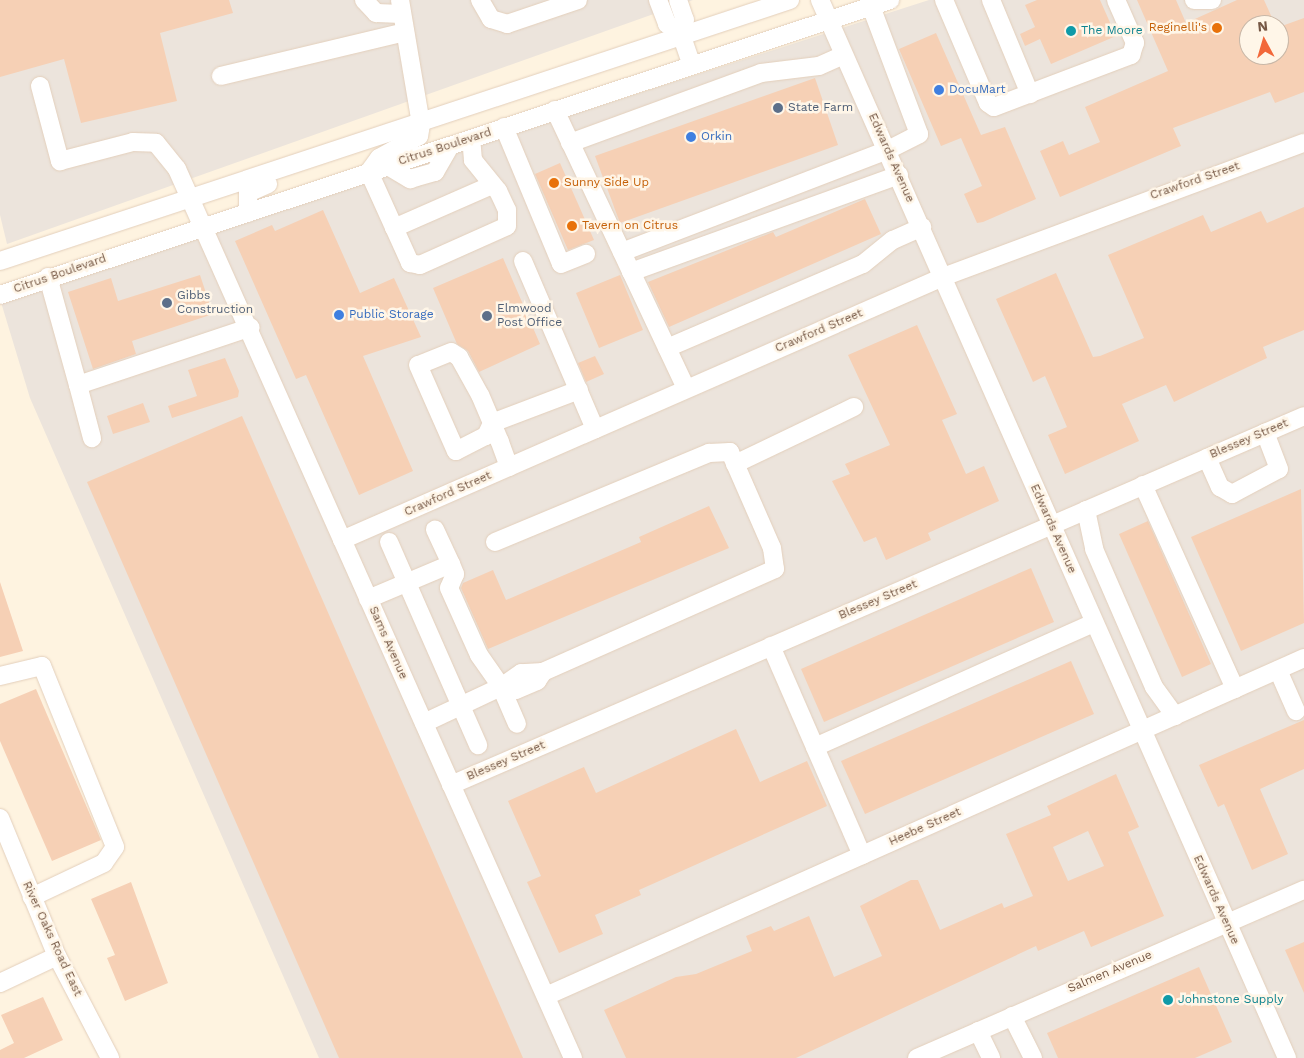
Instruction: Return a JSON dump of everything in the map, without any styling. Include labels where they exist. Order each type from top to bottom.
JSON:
[{"type":"street","points":[[364,0],[376,13],[401,7],[421,124],[419,136],[379,158],[370,172],[410,263],[420,265],[507,226],[507,210],[492,185],[473,160],[471,139]]},
{"type":"street","points":[[480,0],[491,19],[506,24],[578,0]]},
{"type":"street","points":[[658,0],[667,24],[681,34],[692,65]]},
{"type":"street","points":[[678,0],[685,20],[681,34]]},
{"type":"street","points":[[0,261],[340,151],[681,34],[790,0]]},
{"type":"street","name":"Edwards Avenue","points":[[820,0],[888,150],[1141,731],[1287,1058]]},
{"type":"street","name":"Citrus Boulevard","points":[[0,294],[890,0]]},
{"type":"street","points":[[944,0],[988,103],[1002,106],[1132,55],[1135,43],[1116,0]]},
{"type":"street","points":[[1194,0],[1212,0]]},
{"type":"street","points":[[997,2],[1030,94]]},
{"type":"street","points":[[622,252],[888,150],[919,134],[920,127],[871,6]]},
{"type":"street","points":[[222,76],[405,32]]},
{"type":"street","points":[[570,143],[761,73],[819,66],[844,55]]},
{"type":"street","name":"Sams Avenue","points":[[40,86],[60,161],[134,142],[156,143],[177,169],[188,200],[206,227],[251,327],[342,540],[573,1058]]},
{"type":"street","points":[[555,110],[686,388]]},
{"type":"street","points":[[504,127],[562,264],[586,254]]},
{"type":"street","name":"Crawford Street","points":[[342,540],[943,277],[1304,143]]},
{"type":"street","points":[[248,213],[250,190],[324,164],[340,151]]},
{"type":"street","points":[[631,272],[899,175]]},
{"type":"street","points":[[394,228],[492,185]]},
{"type":"street","points":[[667,348],[862,264],[893,240],[922,228]]},
{"type":"street","points":[[523,261],[596,429]]},
{"type":"street","points":[[48,277],[92,438]]},
{"type":"street","points":[[78,385],[251,327]]},
{"type":"street","points":[[509,467],[492,423],[459,356],[451,352],[418,365],[456,451],[486,436],[492,423],[579,390]]},
{"type":"street","points":[[735,464],[854,407]]},
{"type":"street","name":"Blessey Street","points":[[451,785],[1304,416]]},
{"type":"street","points":[[1207,458],[1220,487],[1232,494],[1279,469],[1265,432]]},
{"type":"street","points":[[424,723],[501,688],[516,690],[537,681],[543,672],[775,569],[772,548],[730,452],[709,453],[495,542]]},
{"type":"street","points":[[1143,485],[1235,689]]},
{"type":"street","points":[[1086,510],[1094,549],[1154,687],[1175,716]]},
{"type":"street","points":[[435,530],[455,574],[449,588],[479,654],[501,688],[517,724]]},
{"type":"street","points":[[389,542],[478,745]]},
{"type":"street","points":[[368,599],[451,564]]},
{"type":"street","points":[[815,747],[1094,623]]},
{"type":"street","points":[[771,646],[862,855]]},
{"type":"street","name":"Heebe Street","points":[[546,996],[1304,658]]},
{"type":"street","points":[[0,676],[42,666],[115,847],[104,863],[32,897]]},
{"type":"street","points":[[1278,670],[1296,711]]},
{"type":"street","name":"River Oaks Road East","points":[[2,827],[58,956],[110,1058]]},
{"type":"street","name":"Salmen Avenue","points":[[926,1056],[1012,1016],[1304,890]]},
{"type":"street","points":[[0,984],[58,956]]},
{"type":"street","points":[[1012,1016],[1033,1058]]},
{"type":"street","points":[[978,1031],[990,1058]]},
{"type":"shaded area","points":[[0,0],[693,0],[7,244],[0,215]]},
{"type":"shaded area","points":[[929,0],[1304,0],[1304,1058],[319,1058],[30,398],[0,299]]},
{"type":"building","points":[[0,0],[229,0],[233,13],[160,33],[177,101],[81,123],[64,59],[0,77]]},
{"type":"building","name":"The Moore","points":[[1037,0],[1100,0],[1116,36],[1051,64],[1040,39],[1025,46],[1020,34],[1035,27],[1025,5]]},
{"type":"building","points":[[1137,0],[1176,0],[1186,23],[1237,0],[1264,0],[1271,15],[1239,15],[1239,65],[1289,65],[1289,23],[1304,18],[1304,92],[1275,103],[1270,92],[1173,128],[1181,146],[1060,197],[1040,151],[1063,141],[1069,155],[1100,142],[1085,107],[1168,71]]},
{"type":"building","points":[[936,33],[981,135],[1005,127],[1036,199],[983,222],[977,223],[964,194],[982,186],[961,138],[941,146],[899,49]]},
{"type":"building","points":[[815,78],[838,145],[620,223],[595,156]]},
{"type":"building","points":[[560,163],[594,240],[568,250],[535,174]]},
{"type":"building","points":[[865,199],[881,234],[669,327],[648,282],[773,232],[776,237]]},
{"type":"building","points":[[1304,207],[1304,330],[1263,347],[1267,358],[1174,402],[1166,385],[1122,404],[1139,441],[1065,474],[1048,435],[1067,427],[1045,376],[1033,382],[996,299],[1056,273],[1093,357],[1100,356],[1144,338],[1108,255],[1203,215],[1211,232],[1261,211],[1267,223]]},
{"type":"building","name":"Public Storage","points":[[323,210],[360,293],[394,278],[421,337],[363,356],[413,471],[359,495],[306,375],[296,379],[235,241],[272,225],[275,231]]},
{"type":"building","name":"Elmwood Post Office","points":[[503,258],[540,344],[479,372],[468,351],[457,344],[433,288]]},
{"type":"building","points":[[200,275],[213,314],[132,341],[136,354],[93,369],[68,292],[111,278],[118,301]]},
{"type":"building","points":[[620,275],[643,330],[599,348],[576,293]]},
{"type":"building","points":[[917,325],[957,414],[942,420],[966,474],[984,466],[999,501],[928,533],[931,540],[886,560],[876,537],[864,542],[832,481],[850,474],[845,464],[890,445],[848,355]]},
{"type":"building","points":[[595,356],[604,374],[586,382],[578,363]]},
{"type":"building","points":[[225,358],[239,391],[238,397],[172,418],[168,406],[197,396],[188,370]]},
{"type":"building","points":[[143,403],[150,422],[113,434],[107,416]]},
{"type":"building","points":[[242,416],[523,1058],[339,1058],[87,482]]},
{"type":"building","points":[[1301,489],[1304,623],[1241,651],[1191,537]]},
{"type":"building","points":[[709,506],[729,548],[488,649],[461,588],[463,583],[493,570],[506,600],[641,542],[639,537]]},
{"type":"building","points":[[1148,521],[1211,664],[1182,677],[1119,534]]},
{"type":"building","points":[[1031,568],[1054,622],[824,722],[801,669]]},
{"type":"building","points":[[0,582],[23,651],[0,657]]},
{"type":"building","points":[[1071,661],[1094,714],[865,814],[841,761]]},
{"type":"building","points":[[36,689],[101,840],[52,861],[0,741],[0,704]]},
{"type":"building","points":[[1304,720],[1304,769],[1260,789],[1288,854],[1252,870],[1224,804],[1218,807],[1199,765]]},
{"type":"building","points":[[736,729],[760,782],[807,761],[827,806],[639,890],[641,895],[595,915],[603,934],[559,953],[527,882],[541,876],[508,801],[584,767],[596,793]]},
{"type":"building","points":[[1116,774],[1139,827],[1128,832],[1164,916],[1091,947],[1084,931],[1038,951],[1036,946],[796,1058],[626,1058],[604,1010],[676,977],[696,974],[752,951],[746,936],[771,926],[774,931],[809,916],[834,977],[882,956],[860,906],[911,880],[918,880],[940,930],[1002,903],[1004,908],[1033,896],[1006,834],[1051,815],[1047,806]],"holes":[[[1088,831],[1104,866],[1068,881],[1053,847]]]},
{"type":"building","points":[[131,882],[168,983],[125,1001],[107,958],[115,955],[91,899]]},
{"type":"building","points":[[1304,942],[1304,993],[1285,950]]},
{"type":"building","name":"Johnstone Supply","points":[[1199,967],[1232,1042],[1195,1058],[1058,1058],[1047,1033]]},
{"type":"building","points":[[43,997],[63,1040],[24,1058],[0,1058],[0,1050],[14,1043],[1,1015]]},
{"type":"place","name":"Reginelli's","points":[[1217,28]]},
{"type":"place","name":"The Moore","points":[[1071,31]]},
{"type":"place","name":"DocuMart","points":[[939,90]]},
{"type":"place","name":"State Farm","points":[[778,108]]},
{"type":"place","name":"Orkin","points":[[691,137]]},
{"type":"place","name":"Sunny Side Up","points":[[554,183]]},
{"type":"place","name":"Tavern on Citrus","points":[[572,226]]},
{"type":"place","name":"Gibbs Construction","points":[[167,303]]},
{"type":"place","name":"Public Storage","points":[[339,315]]},
{"type":"place","name":"Elmwood Post Office","points":[[487,316]]},
{"type":"place","name":"Johnstone Supply","points":[[1168,1000]]}]
